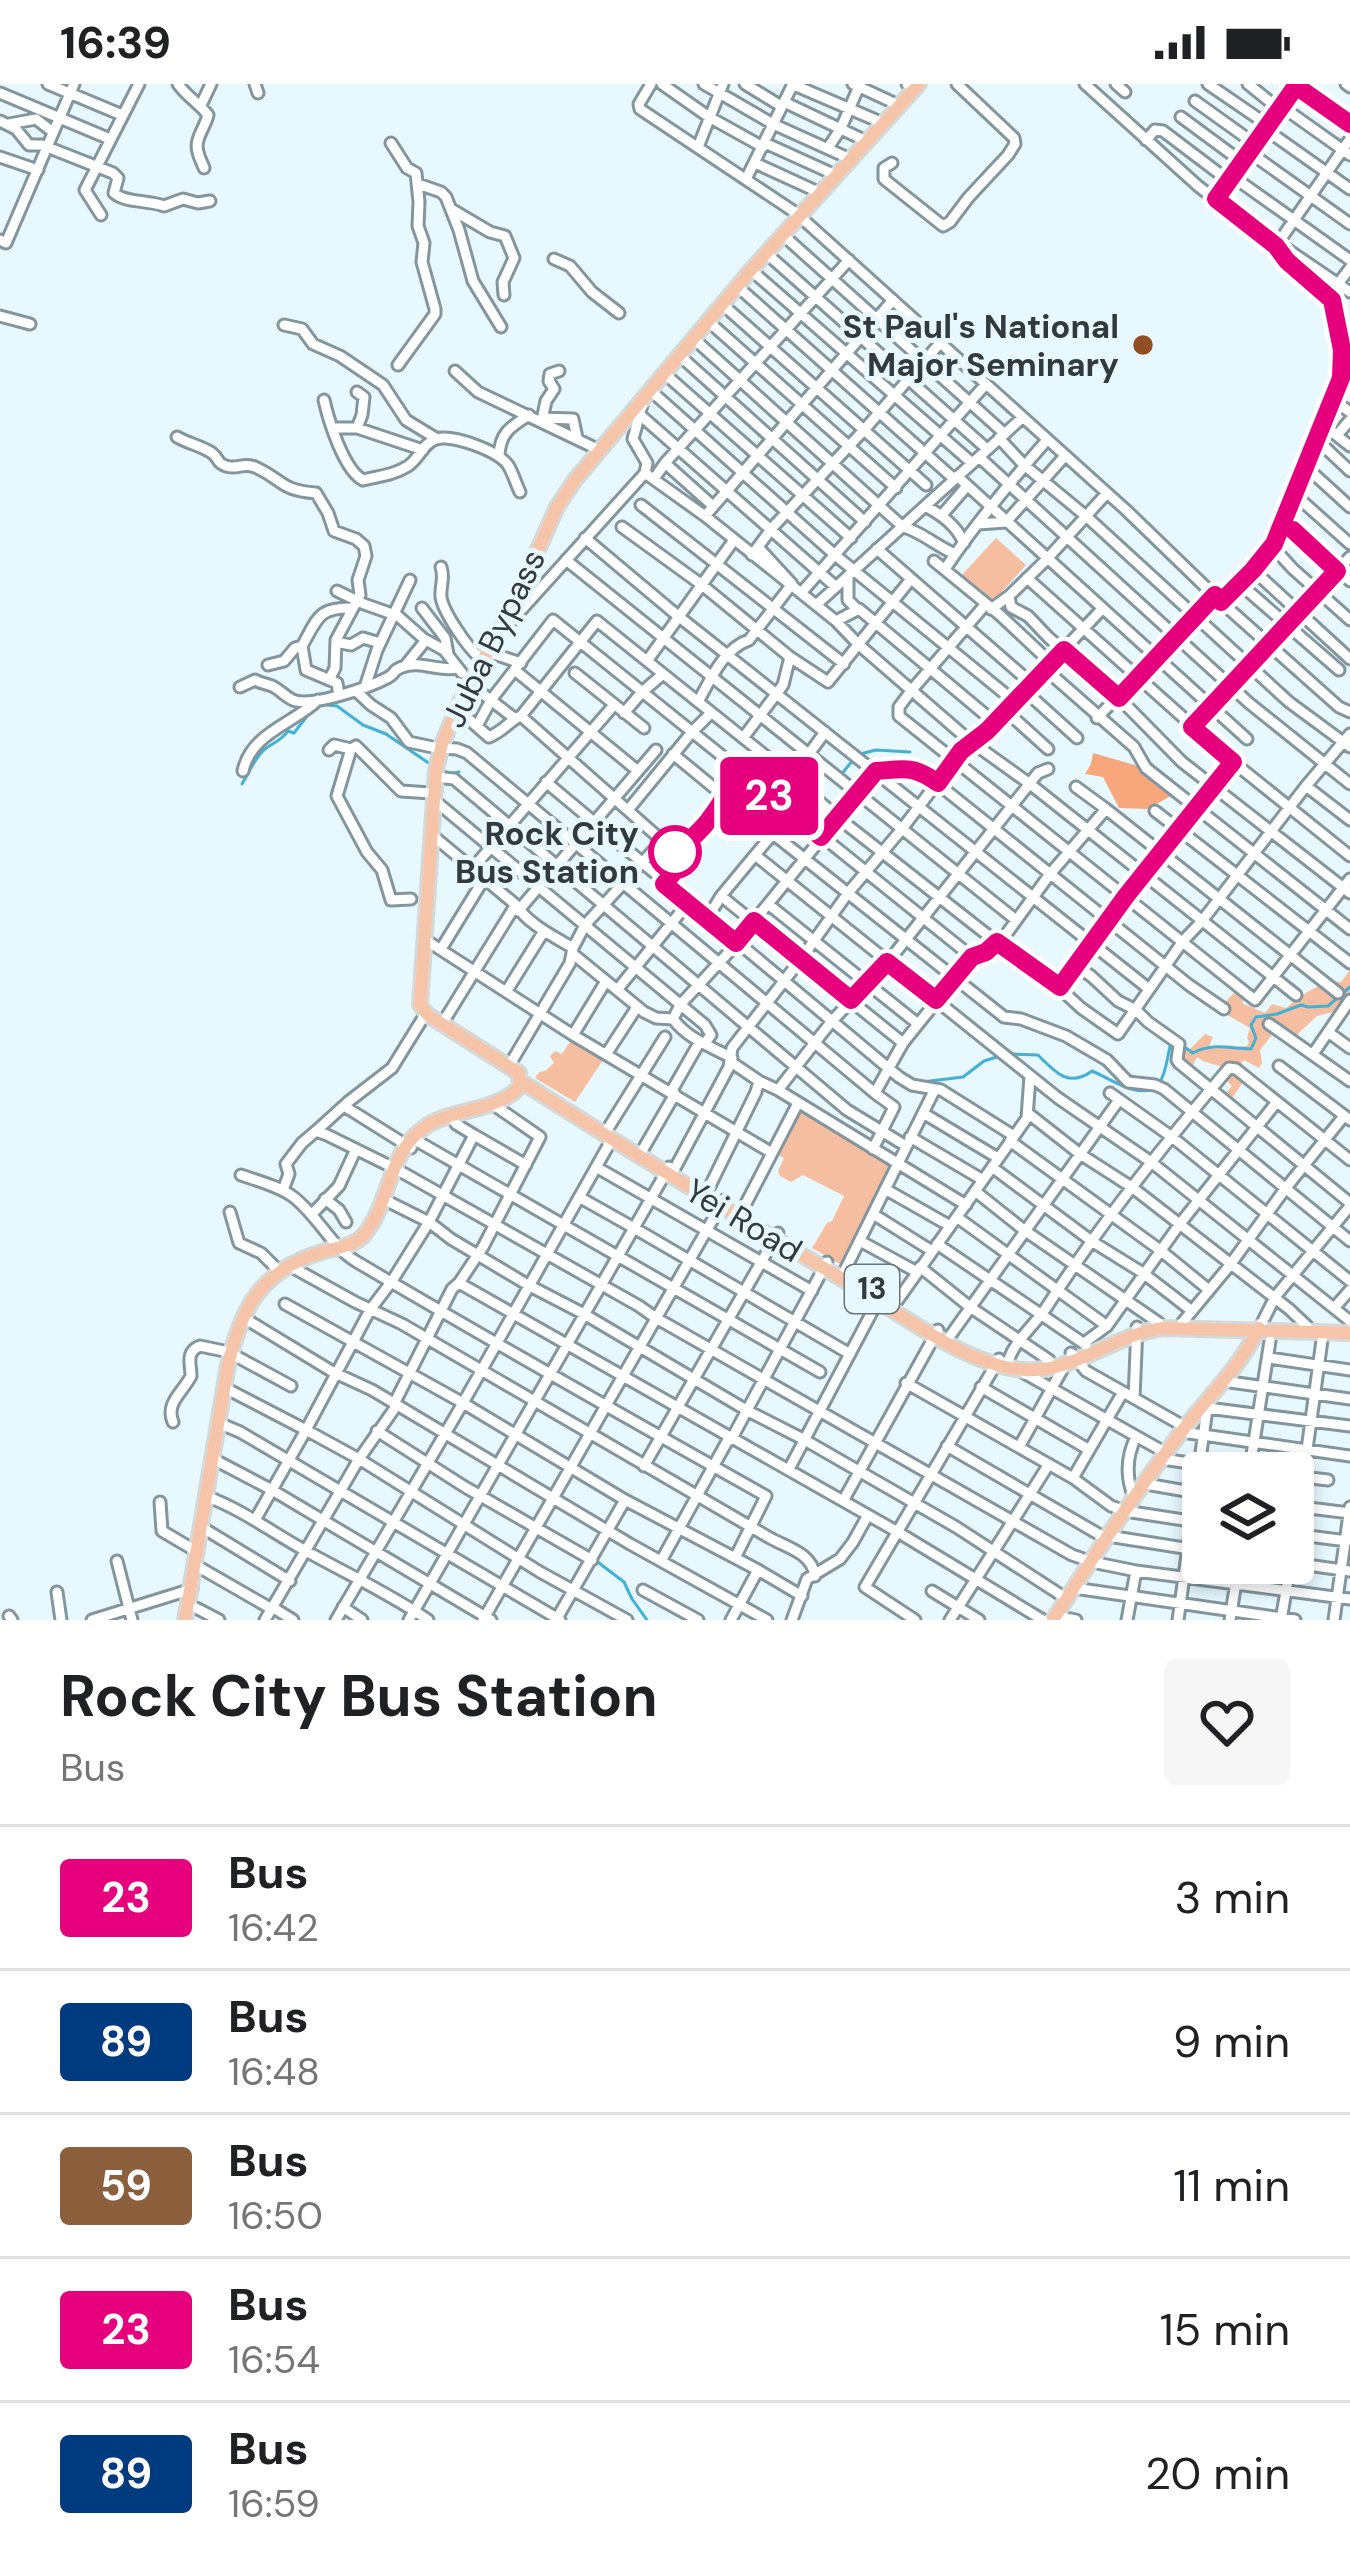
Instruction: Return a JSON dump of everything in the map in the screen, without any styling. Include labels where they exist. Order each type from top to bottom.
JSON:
[{"type":"main road","name":"Juba Bypass","points":[[423,1018],[415,999],[432,797],[439,748],[457,698],[498,636],[564,494],[831,173],[912,84]]},
{"type":"main road","name":"Juba Bypass","points":[[442,1024],[420,1005],[432,797],[439,748],[456,708],[463,675],[484,655],[552,501],[592,447],[912,84]]},
{"type":"main road","points":[[423,1018],[515,1074]]},
{"type":"main road","points":[[188,1590],[228,1365],[244,1315],[259,1290],[275,1273],[355,1243],[366,1231],[397,1159],[415,1136],[440,1120],[519,1089],[515,1074],[442,1024]]},
{"type":"main road","points":[[183,1620],[232,1333],[255,1288],[308,1251],[357,1235],[369,1218],[388,1165],[406,1138],[425,1122],[510,1090],[516,1084],[515,1074]]},
{"type":"main road","name":"Yei Road","points":[[515,1074],[880,1298],[1005,1364],[1039,1370],[1137,1330],[1259,1329]]},
{"type":"main road","name":"Yei Road","points":[[609,1134],[708,1190],[776,1236]]},
{"type":"main road","name":"Yei Road","points":[[826,1265],[941,1334]]},
{"type":"main road","name":"Yei Road","points":[[1005,1364],[1071,1358],[1086,1345],[1159,1323],[1259,1329]]},
{"type":"main road","points":[[1259,1329],[1350,1327]]},
{"type":"main road","points":[[1259,1329],[1323,1333],[1350,1327]]},
{"type":"main road","points":[[1050,1619],[1259,1329]]},
{"type":"street","points":[[5,84],[0,93],[110,139]]},
{"type":"street","points":[[48,84],[72,88],[122,115]]},
{"type":"street","points":[[101,214],[85,190],[138,87],[123,84]]},
{"type":"street","points":[[178,84],[208,118],[196,148],[204,168]]},
{"type":"street","points":[[201,105],[211,84]]},
{"type":"street","points":[[651,84],[640,109],[798,214],[1218,598],[1350,712]]},
{"type":"street","points":[[662,84],[710,117],[831,173]]},
{"type":"street","points":[[704,84],[721,89],[773,124],[846,157]]},
{"type":"street","points":[[745,84],[862,139]]},
{"type":"street","points":[[746,179],[792,84],[878,121]]},
{"type":"street","points":[[892,163],[884,168],[884,179],[943,226],[1008,154],[1014,138],[957,84]]},
{"type":"street","points":[[1208,84],[1350,189]]},
{"type":"street","points":[[1248,84],[1346,152]]},
{"type":"street","points":[[828,148],[857,85],[894,103]]},
{"type":"street","points":[[1088,85],[1216,199],[1350,292]]},
{"type":"street","points":[[1216,199],[1294,85],[1350,124]]},
{"type":"street","points":[[0,240],[6,243],[72,88]]},
{"type":"street","points":[[698,147],[721,89]]},
{"type":"street","points":[[1195,101],[1248,153]]},
{"type":"street","points":[[1181,117],[1248,153],[1350,224]]},
{"type":"street","points":[[5,123],[36,119],[53,132]]},
{"type":"street","points":[[5,123],[29,145],[103,168],[118,178],[114,193],[119,198],[164,206],[183,199],[210,201]]},
{"type":"street","points":[[1146,140],[1160,129],[1294,220],[1350,264],[1338,284]]},
{"type":"street","points":[[1277,244],[1346,152],[1350,139]]},
{"type":"street","points":[[391,143],[407,168],[416,173],[422,262],[435,312],[398,364]]},
{"type":"street","points":[[0,157],[38,170]]},
{"type":"street","points":[[755,163],[816,191]]},
{"type":"street","points":[[418,184],[444,194],[472,281],[501,327]]},
{"type":"street","points":[[451,209],[506,238],[514,257],[503,282],[504,295]]},
{"type":"street","points":[[0,213],[16,219]]},
{"type":"street","points":[[782,235],[970,403],[1024,465],[1289,702],[1348,741],[1306,786],[1183,941],[1101,1057]]},
{"type":"street","points":[[1097,718],[1195,615],[1240,584],[1272,546],[1341,378],[1346,352],[1331,299],[1287,261],[1277,244]]},
{"type":"street","points":[[766,253],[956,420],[979,456],[1066,538],[1229,686],[1350,784]]},
{"type":"street","points":[[554,259],[570,266],[619,313]]},
{"type":"street","points":[[498,636],[585,538],[680,447],[849,260]]},
{"type":"street","points":[[751,270],[941,437],[979,456]]},
{"type":"street","points":[[737,286],[1246,739]]},
{"type":"street","points":[[709,511],[893,300]]},
{"type":"street","points":[[722,304],[926,485]]},
{"type":"street","points":[[0,316],[30,324]]},
{"type":"street","points":[[1336,319],[1350,324]]},
{"type":"street","points":[[707,321],[896,488]]},
{"type":"street","points":[[284,325],[302,329],[313,344],[371,376],[383,385],[406,420],[437,439],[460,441],[499,456],[511,469],[520,493]]},
{"type":"street","points":[[693,338],[903,527],[953,553]]},
{"type":"street","points":[[755,551],[940,342]]},
{"type":"street","points":[[679,356],[866,522]]},
{"type":"street","points":[[455,371],[478,392],[529,415],[573,419],[577,438],[592,447]]},
{"type":"street","points":[[542,419],[554,389],[550,374],[560,371]]},
{"type":"street","points":[[664,373],[851,538]]},
{"type":"street","points":[[698,702],[728,654],[749,640],[774,608],[835,555],[986,384]]},
{"type":"street","points":[[649,476],[633,440],[650,390],[851,574],[892,601],[1015,702]]},
{"type":"street","points":[[1334,394],[1350,416],[1338,434]]},
{"type":"street","points":[[324,400],[350,472],[363,481],[392,474]]},
{"type":"street","points":[[639,414],[836,587]]},
{"type":"street","points":[[499,456],[502,436],[529,415]]},
{"type":"street","points":[[816,605],[1022,418]]},
{"type":"street","points":[[1321,423],[1350,446]]},
{"type":"street","points":[[333,428],[358,424],[423,451]]},
{"type":"street","points":[[177,436],[226,466],[251,466],[282,486],[316,493],[337,535],[364,546],[366,556],[358,577],[361,591],[336,642],[329,680]]},
{"type":"street","points":[[1315,438],[1350,471]]},
{"type":"street","points":[[384,484],[437,439]]},
{"type":"street","points":[[945,569],[962,537],[976,527],[1047,440]]},
{"type":"street","points":[[976,527],[1006,522],[1064,457]]},
{"type":"street","points":[[665,463],[734,540],[755,551],[970,741],[1296,995]]},
{"type":"street","points":[[1305,466],[1350,507]]},
{"type":"street","points":[[649,476],[709,511]]},
{"type":"street","points":[[942,515],[967,486]]},
{"type":"street","points":[[1007,622],[1010,602],[1027,578],[1107,493]]},
{"type":"street","points":[[1293,493],[1348,536]]},
{"type":"street","points":[[641,505],[844,664]]},
{"type":"street","points":[[925,506],[942,515],[962,537]]},
{"type":"street","points":[[1282,521],[1350,581]]},
{"type":"street","points":[[622,527],[828,682],[911,578]]},
{"type":"street","points":[[585,538],[1149,989]]},
{"type":"street","points":[[646,661],[734,540]]},
{"type":"street","points":[[1272,546],[1350,620]]},
{"type":"street","points":[[877,549],[993,650],[1077,738]]},
{"type":"street","points":[[1192,727],[1350,556]]},
{"type":"street","points":[[566,560],[646,661],[837,817],[1118,1034]]},
{"type":"street","points":[[934,561],[1007,622],[1097,718],[1134,747],[1147,768],[1350,929]]},
{"type":"street","points":[[441,567],[441,597],[464,642],[519,667],[638,771]]},
{"type":"street","points":[[1253,570],[1350,659]]},
{"type":"street","points":[[851,574],[848,599],[857,609],[994,722]]},
{"type":"street","points":[[1027,578],[1192,727],[1350,856]]},
{"type":"street","points":[[361,688],[410,580]]},
{"type":"street","points":[[1240,584],[1339,670]]},
{"type":"street","points":[[337,591],[395,614],[448,654],[490,700],[518,717],[616,798],[684,860],[664,884]]},
{"type":"street","points":[[441,597],[420,610],[441,632],[448,654]]},
{"type":"street","points":[[306,671],[302,646],[315,622],[336,607],[353,608],[357,602]]},
{"type":"street","points":[[1010,602],[1119,698],[1182,762],[1348,887],[1255,1000],[899,716],[899,707],[911,691],[967,626],[988,607],[1010,602]]},
{"type":"street","points":[[836,621],[857,609]]},
{"type":"street","points":[[412,1616],[549,1372],[705,1113],[731,1060],[732,1048],[953,761],[1102,609]]},
{"type":"street","points":[[605,610],[663,638],[1016,920]]},
{"type":"street","points":[[456,708],[489,736],[508,727],[605,610]]},
{"type":"street","points":[[477,726],[490,700],[553,620],[972,957]]},
{"type":"street","points":[[240,687],[255,680],[294,701],[339,695],[390,676],[426,640],[441,632]]},
{"type":"street","points":[[336,642],[351,645],[363,638],[380,644]]},
{"type":"street","points":[[268,665],[302,646]]},
{"type":"street","points":[[976,670],[993,650]]},
{"type":"street","points":[[288,657],[298,668],[338,684],[339,695]]},
{"type":"street","points":[[743,738],[777,692],[788,673],[790,657]]},
{"type":"street","points":[[405,666],[416,664],[463,675]]},
{"type":"street","points":[[574,673],[644,728]]},
{"type":"street","points":[[472,869],[591,732],[663,674]]},
{"type":"street","points":[[361,688],[409,742],[462,750],[894,1107],[873,1148]]},
{"type":"street","points":[[243,771],[246,756],[256,746],[318,700]]},
{"type":"street","points":[[1006,711],[1048,748]]},
{"type":"street","points":[[628,810],[711,712]]},
{"type":"street","points":[[792,777],[826,732]]},
{"type":"street","points":[[328,750],[334,745],[356,746],[401,791],[432,797],[711,1031],[642,1151]]},
{"type":"street","points":[[351,749],[337,796],[382,870],[391,900],[411,899]]},
{"type":"street","points":[[442,1024],[517,908],[656,750]]},
{"type":"street","points":[[672,850],[701,831],[758,751]]},
{"type":"street","points":[[673,754],[724,796]]},
{"type":"street","points":[[1060,987],[1233,762]]},
{"type":"street","points":[[461,785],[481,767]]},
{"type":"street","points":[[673,1019],[876,771],[907,768],[938,783],[1223,1009]]},
{"type":"street","points":[[778,1090],[1010,806],[1038,773],[1048,769]]},
{"type":"street","points":[[436,777],[461,785],[847,1109],[882,1132],[982,1180]]},
{"type":"street","points":[[546,782],[891,1069],[912,1085],[935,1089],[1012,1138],[1209,1290]]},
{"type":"street","points":[[1306,786],[1350,820]]},
{"type":"street","points":[[1076,787],[1338,993]]},
{"type":"street","points":[[707,919],[809,790]]},
{"type":"street","points":[[876,1094],[903,1043],[936,1000],[972,957],[998,943],[1106,809]]},
{"type":"street","points":[[1155,811],[1350,963]]},
{"type":"street","points":[[772,833],[1004,1017],[1021,1018],[1061,1034],[1111,1063],[1129,1082],[1161,1088],[1350,1241]]},
{"type":"street","points":[[432,835],[637,1007],[656,1018],[673,1019],[759,1081],[967,1205]]},
{"type":"street","points":[[515,1074],[540,1012],[585,926],[662,841]]},
{"type":"street","points":[[754,855],[1030,1076],[1151,1162],[1335,1306],[1350,1327]]},
{"type":"street","points":[[441,949],[484,879]]},
{"type":"street","points":[[721,896],[903,1043]]},
{"type":"street","points":[[617,990],[688,903]]},
{"type":"street","points":[[767,904],[918,1024]]},
{"type":"street","points":[[506,992],[544,932]]},
{"type":"street","points":[[424,939],[573,1035],[772,1153]]},
{"type":"street","points":[[1075,965],[1179,1044],[1177,1060],[1350,1204],[1275,1297],[1259,1329]]},
{"type":"street","points":[[573,1035],[606,981]]},
{"type":"street","points":[[1313,1054],[1348,1006]]},
{"type":"street","points":[[608,1053],[637,1007]]},
{"type":"street","points":[[986,1041],[1004,1017]]},
{"type":"street","points":[[283,1190],[289,1174],[287,1161],[392,1068],[423,1018]]},
{"type":"street","points":[[1269,1024],[1350,1081]]},
{"type":"street","points":[[1328,1032],[1350,1048]]},
{"type":"street","points":[[336,1620],[563,1226],[665,1037]]},
{"type":"street","points":[[1182,1323],[1347,1118],[1279,1066]]},
{"type":"street","points":[[915,1620],[895,1615],[865,1587],[896,1531],[981,1387],[1005,1364],[1018,1338],[1041,1315],[1151,1162],[1227,1069],[1233,1067],[1350,1160]]},
{"type":"street","points":[[896,1304],[1029,1114],[1030,1076]]},
{"type":"street","points":[[708,1190],[759,1081]]},
{"type":"street","points":[[844,1272],[935,1089]]},
{"type":"street","points":[[843,1501],[907,1383],[941,1334],[970,1307],[1080,1154],[1115,1096],[1268,1214],[1350,1286],[1335,1306]]},
{"type":"street","points":[[742,1211],[798,1102]]},
{"type":"street","points":[[265,1620],[395,1404],[452,1289],[478,1254],[540,1137],[490,1103]]},
{"type":"street","points":[[872,1214],[989,1280],[1086,1345],[1107,1326],[1160,1250],[1276,1103]]},
{"type":"street","points":[[344,1106],[458,1165],[820,1372]]},
{"type":"street","points":[[923,1113],[1192,1311]]},
{"type":"street","points":[[1029,1114],[1133,1188],[1307,1326]]},
{"type":"street","points":[[452,1116],[474,1136],[526,1165]]},
{"type":"street","points":[[316,1131],[388,1165],[1049,1544],[1092,1562],[1182,1577]]},
{"type":"street","points":[[255,1520],[370,1310],[429,1222],[474,1136]]},
{"type":"street","points":[[312,1214],[339,1186],[356,1148]]},
{"type":"street","points":[[596,1167],[812,1291]]},
{"type":"street","points":[[241,1175],[283,1190],[312,1214],[350,1258],[392,1281],[437,1317],[496,1342],[766,1496],[735,1558]]},
{"type":"street","points":[[885,1189],[1007,1253],[1107,1326]]},
{"type":"street","points":[[975,1191],[1159,1323]]},
{"type":"street","points":[[579,1197],[850,1354]]},
{"type":"street","points":[[326,1199],[346,1222]]},
{"type":"street","points":[[385,1200],[1070,1593],[1180,1604],[1230,1616],[1295,1620]]},
{"type":"street","points":[[215,1460],[486,1619],[722,1203]]},
{"type":"street","points":[[230,1213],[239,1243],[402,1324],[804,1555],[815,1576]]},
{"type":"street","points":[[644,1466],[776,1236]]},
{"type":"street","points":[[860,1241],[918,1269],[1049,1360]]},
{"type":"street","points":[[662,1561],[826,1265]]},
{"type":"street","points":[[459,1283],[1050,1619],[1076,1620]]},
{"type":"street","points":[[789,1469],[880,1298]]},
{"type":"street","points":[[285,1304],[802,1596]]},
{"type":"street","points":[[402,1324],[437,1317]]},
{"type":"street","points":[[244,1318],[767,1620]]},
{"type":"street","points":[[1073,1478],[1106,1419],[1128,1395],[1137,1330]]},
{"type":"street","points":[[1306,1450],[1323,1333]]},
{"type":"street","points":[[1253,1452],[1270,1341]]},
{"type":"street","points":[[173,1422],[173,1403],[191,1376],[188,1362],[200,1346],[228,1352],[291,1387]]},
{"type":"street","points":[[1018,1447],[1071,1358],[1184,1429],[1203,1436],[1350,1456]]},
{"type":"street","points":[[1269,1358],[1350,1370]]},
{"type":"street","points":[[1005,1364],[1164,1456],[1182,1461]]},
{"type":"street","points":[[1223,1381],[1350,1399]]},
{"type":"street","points":[[907,1383],[1073,1478],[1105,1502],[1125,1511],[1182,1520]]},
{"type":"street","points":[[981,1387],[1088,1449]]},
{"type":"street","points":[[227,1389],[359,1459],[627,1620]]},
{"type":"street","points":[[1201,1452],[1205,1408],[1350,1426]]},
{"type":"street","points":[[221,1424],[558,1619],[625,1500]]},
{"type":"street","points":[[377,1431],[592,1560]]},
{"type":"street","points":[[1134,1498],[1128,1471],[1136,1437]]},
{"type":"street","points":[[947,1447],[1107,1538],[1182,1548]]},
{"type":"street","points":[[950,1620],[1049,1464]]},
{"type":"street","points":[[1314,1478],[1328,1480]]},
{"type":"street","points":[[1146,1484],[1182,1491]]},
{"type":"street","points":[[208,1497],[360,1579],[412,1616],[428,1620]]},
{"type":"street","points":[[160,1502],[162,1532],[196,1551]]},
{"type":"street","points":[[378,1514],[400,1508]]},
{"type":"street","points":[[1314,1508],[1350,1511],[1345,1570],[1334,1620]]},
{"type":"street","points":[[792,1620],[807,1579],[840,1559],[868,1515]]},
{"type":"street","points":[[203,1528],[290,1581]]},
{"type":"street","points":[[315,1534],[351,1538]]},
{"type":"street","points":[[1314,1537],[1347,1541]]},
{"type":"street","points":[[117,1561],[131,1614]]},
{"type":"street","points":[[197,1566],[293,1620]]},
{"type":"street","points":[[1314,1566],[1345,1570]]},
{"type":"street","points":[[731,1620],[758,1570]]},
{"type":"street","points":[[1127,1620],[1136,1571]]},
{"type":"street","points":[[1178,1620],[1183,1584]]},
{"type":"street","points":[[1230,1616],[1237,1584]]},
{"type":"street","points":[[1243,1584],[1350,1599]]},
{"type":"street","points":[[1281,1619],[1288,1584]]},
{"type":"street","points":[[95,1619],[131,1614],[188,1590]]},
{"type":"street","points":[[643,1590],[698,1620]]},
{"type":"street","points":[[932,1591],[980,1620]]},
{"type":"street","points":[[57,1592],[61,1620]]},
{"type":"street","points":[[343,1607],[362,1620]]},
{"type":"street","points":[[196,1608],[219,1620]]},
{"type":"shaded area","points":[[996,538],[1026,565],[992,603],[961,576]]},
{"type":"shaded area","points":[[1093,753],[1138,766],[1173,795],[1147,809],[1119,808],[1103,777],[1085,774]]},
{"type":"shaded area","points":[[1350,970],[1350,995],[1333,1012],[1317,1016],[1289,1042],[1272,1035],[1260,1050],[1259,1068],[1244,1060],[1237,1069],[1243,1082],[1229,1103],[1223,1096],[1232,1086],[1225,1079],[1229,1070],[1197,1057],[1193,1065],[1180,1059],[1183,1046],[1190,1049],[1205,1034],[1213,1037],[1208,1049],[1247,1046],[1249,1042],[1250,1028],[1203,1001],[1207,995],[1225,1002],[1239,988],[1247,994],[1242,1003],[1265,1013],[1272,1004],[1286,1008],[1319,986],[1341,982]]},
{"type":"shaded area","points":[[571,1040],[603,1060],[575,1102],[535,1078],[554,1063],[550,1056],[555,1051],[562,1054]]},
{"type":"shaded area","points":[[798,1106],[895,1164],[843,1266],[812,1248],[844,1196],[803,1175],[791,1182],[778,1171],[784,1158],[774,1153]]},
{"type":"waterway","points":[[318,704],[337,706],[433,766]]},
{"type":"waterway","points":[[242,784],[261,752],[288,731],[294,733],[311,711]]},
{"type":"waterway","points":[[860,754],[910,752]]},
{"type":"waterway","points":[[840,776],[853,760]]},
{"type":"waterway","points":[[441,769],[449,774],[459,772]]},
{"type":"waterway","points":[[1181,1050],[1251,1049],[1256,1038],[1251,1025],[1256,1017],[1301,1005],[1328,1006],[1350,987]]},
{"type":"waterway","points":[[1010,1054],[1038,1055],[1070,1078],[1092,1071],[1144,1091],[1162,1079],[1171,1043]]},
{"type":"waterway","points":[[922,1082],[963,1077],[1000,1056]]},
{"type":"waterway","points":[[599,1563],[624,1582],[647,1620]]},
{"type":"bus line","name":"23","points":[[1293,530],[1337,571],[1192,727],[1233,762],[1060,987],[997,942],[972,957],[936,1000],[887,962],[851,1000],[754,921],[736,943],[664,884],[684,860],[672,850],[701,831],[741,772],[821,837],[876,771],[918,770],[938,783],[970,741],[987,731],[1064,650],[1119,698],[1215,595],[1221,602],[1253,570],[1274,544],[1341,378],[1342,350],[1331,299],[1276,246],[1216,199],[1296,86],[1350,124]]},
{"type":"place","name":"St Paul's National Major Seminary","points":[[1143,345]]},
{"type":"place","name":"Rock City Bus Station","points":[[675,852]]}]
